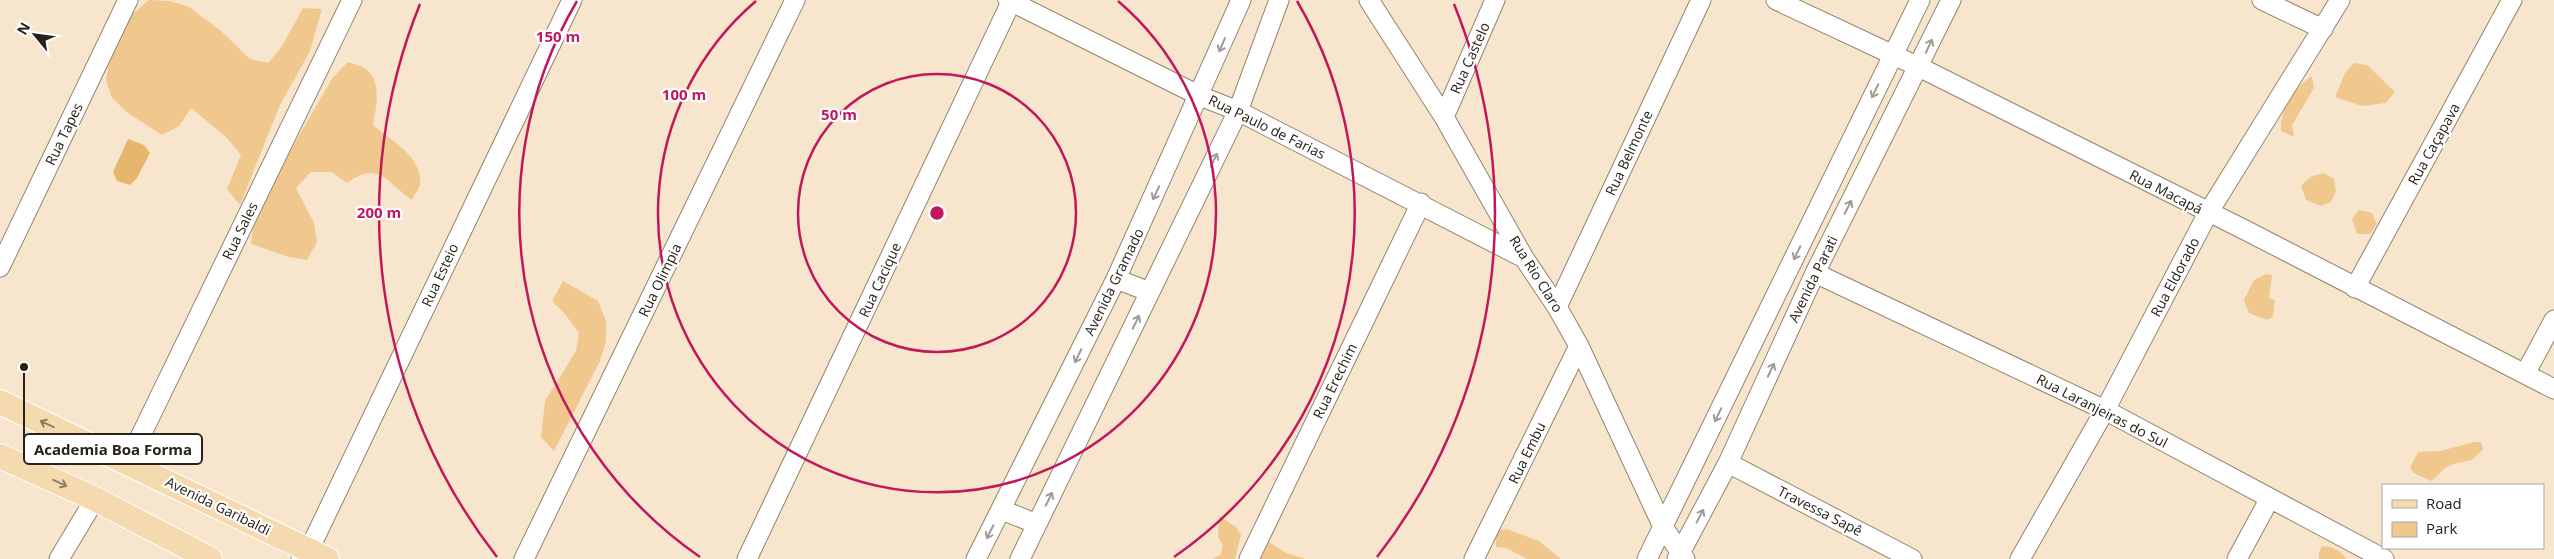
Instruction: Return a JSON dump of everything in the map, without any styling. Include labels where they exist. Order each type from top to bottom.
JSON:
[{"type":"main road","name":"Avenida Garibaldi","points":[[0,402],[128,462],[313,556]]},
{"type":"main road","points":[[0,456],[95,499],[210,559]]},
{"type":"street","name":"Rua Tapes","points":[[0,267],[128,0]]},
{"type":"street","name":"Rua Sales","points":[[128,462],[352,0]]},
{"type":"street","name":"Rua Esteio","points":[[313,556],[572,0]]},
{"type":"street","name":"Rua Olimpia","points":[[524,559],[795,0]]},
{"type":"street","name":"Avenida Gramado","points":[[976,559],[1116,279],[1200,96],[1241,0]]},
{"type":"street","points":[[1020,559],[1238,111],[1279,0]]},
{"type":"street","name":"Rua Rio Claro","points":[[1368,0],[1444,117],[1524,258],[1557,307],[1579,346],[1663,527],[1681,557]]},
{"type":"street","name":"Rua Castelo","points":[[1444,117],[1495,0]]},
{"type":"street","name":"Rua Belmonte","points":[[1557,307],[1701,0]]},
{"type":"street","name":"Rua Macapá","points":[[1776,0],[1919,67],[2554,389]]},
{"type":"street","name":"Avenida Parati","points":[[1647,559],[1920,0]]},
{"type":"street","name":"Avenida Parati","points":[[1681,557],[1728,464],[1815,273],[1951,0]]},
{"type":"street","points":[[2262,0],[2324,29]]},
{"type":"street","name":"Rua Eldorado","points":[[2020,559],[2105,410],[2208,213],[2324,29],[2340,0]]},
{"type":"street","name":"Rua Caçapava","points":[[2355,288],[2512,0]]},
{"type":"street","name":"Rua Paulo de Farias","points":[[1011,1],[1200,96],[1238,111],[1421,203],[1524,258]]},
{"type":"street","name":"Rua Cacique","points":[[747,559],[1011,1]]},
{"type":"street","name":"Rua Erechim","points":[[1249,559],[1421,203]]},
{"type":"street","name":"Rua Laranjeiras do Sul","points":[[1815,273],[2105,410],[2384,559]]},
{"type":"street","points":[[1116,279],[1150,292]]},
{"type":"street","points":[[2525,374],[2554,320]]},
{"type":"street","name":"Rua Embu","points":[[1474,559],[1579,346]]},
{"type":"street","name":"Travessa Sapê","points":[[1728,464],[1912,559]]},
{"type":"street","points":[[2237,559],[2270,498]]},
{"type":"street","points":[[60,559],[95,499]]},
{"type":"street","points":[[1002,510],[1037,524]]},
{"type":"green space","points":[[149,0],[170,1],[189,7],[221,31],[250,59],[268,63],[282,46],[303,8],[322,9],[310,51],[280,105],[240,205],[227,189],[241,155],[227,138],[191,108],[179,126],[162,135],[128,113],[112,98],[106,80],[109,61],[123,22]]},
{"type":"green space","points":[[348,62],[363,67],[372,75],[377,96],[373,125],[404,150],[416,165],[420,183],[418,189],[412,200],[388,180],[375,173],[358,176],[347,183],[331,172],[311,172],[296,188],[314,223],[317,242],[307,260],[289,257],[251,244],[254,217],[333,77]]},
{"type":"green space","points":[[2354,63],[2367,65],[2395,92],[2386,103],[2362,106],[2335,97],[2345,73]]},
{"type":"green space","points":[[2312,76],[2314,88],[2292,125],[2294,137],[2281,131],[2285,107],[2299,87]]},
{"type":"green space","points":[[2323,173],[2334,179],[2336,191],[2331,202],[2320,206],[2306,200],[2301,186],[2310,177]]},
{"type":"green space","points":[[2359,210],[2372,213],[2377,224],[2370,234],[2357,234],[2352,219]]},
{"type":"green space","points":[[2266,274],[2272,275],[2269,298],[2275,300],[2273,317],[2267,320],[2249,313],[2244,300],[2254,280]]},
{"type":"green space","points":[[563,281],[598,301],[606,321],[606,341],[600,361],[554,451],[541,437],[545,401],[576,351],[579,333],[565,314],[552,301]]},
{"type":"green space","points":[[2474,442],[2481,442],[2483,449],[2478,455],[2470,460],[2446,467],[2431,481],[2414,473],[2410,468],[2418,452],[2440,451]]},
{"type":"green space","points":[[1219,516],[1236,527],[1241,535],[1235,559],[1212,559],[1220,555],[1223,546],[1218,537]]},
{"type":"green space","points":[[1507,529],[1539,541],[1561,559],[1527,559],[1506,548],[1496,547],[1496,531]]},
{"type":"green space","points":[[1269,542],[1286,553],[1306,559],[1257,559],[1260,547]]},
{"type":"green space","points":[[2322,546],[2336,549],[2346,559],[2319,559],[2319,552]]},
{"type":"shaded area","points":[[128,139],[144,145],[150,153],[137,178],[130,185],[117,181],[113,172]]},
{"type":"place","name":"Academia Boa Forma","points":[[24,367]]}]
